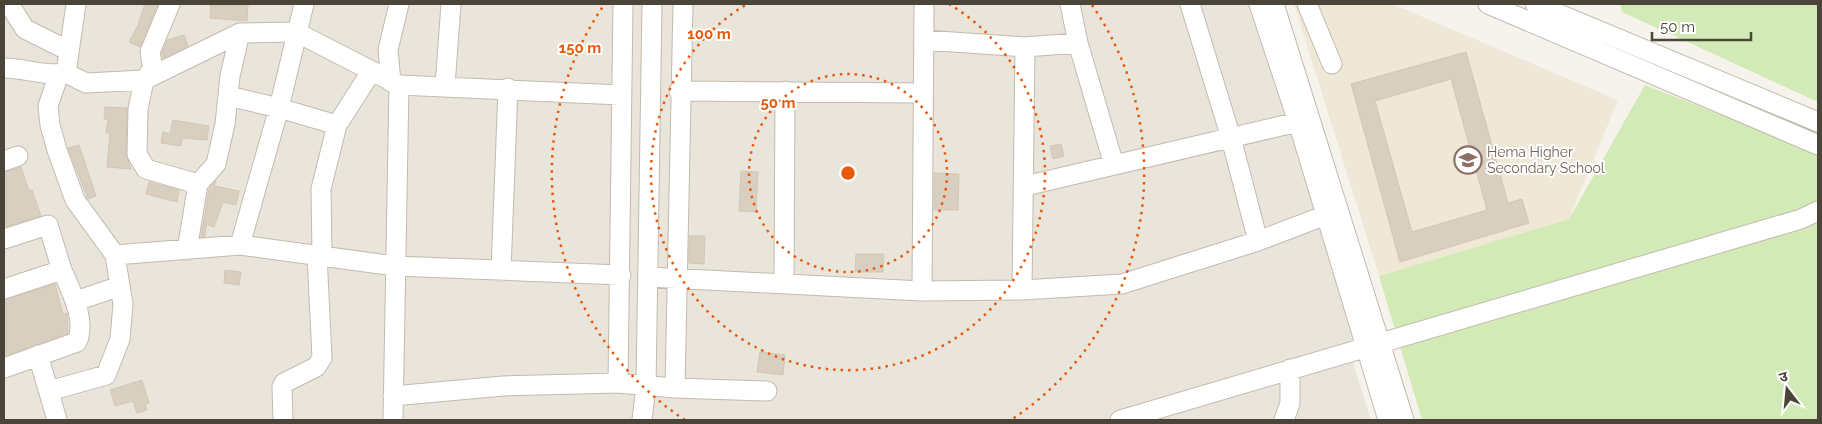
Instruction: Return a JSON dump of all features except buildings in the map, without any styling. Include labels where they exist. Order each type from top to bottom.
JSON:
[{"type":"street","points":[[8,4],[24,29],[67,50]]},
{"type":"street","points":[[49,391],[106,375],[120,339],[123,304],[114,255],[75,200],[57,150],[48,106],[62,73],[76,4]]},
{"type":"street","points":[[170,4],[150,52],[153,69],[144,80],[138,109],[138,154],[146,169],[198,184]]},
{"type":"street","points":[[250,246],[252,197],[285,110],[296,32],[304,4]]},
{"type":"street","points":[[393,420],[396,266],[395,83],[388,50],[399,4]]},
{"type":"street","points":[[445,86],[451,4]]},
{"type":"street","points":[[618,383],[621,275],[623,4]]},
{"type":"street","points":[[642,420],[646,386],[652,4]]},
{"type":"street","points":[[674,388],[678,278],[679,91],[683,4]]},
{"type":"street","points":[[922,291],[924,4]]},
{"type":"street","points":[[1070,4],[1078,43],[1114,165]]},
{"type":"street","points":[[1190,4],[1231,138],[1258,241]]},
{"type":"street","points":[[1259,4],[1326,214],[1373,344],[1404,420]]},
{"type":"street","points":[[1274,4],[1373,344],[1388,420]]},
{"type":"street","points":[[1307,4],[1332,64]]},
{"type":"street","points":[[1488,4],[1818,145]]},
{"type":"street","points":[[1534,4],[1818,122]]},
{"type":"street","points":[[4,68],[62,73],[91,84],[144,80],[240,33],[296,32],[395,83],[621,95]]},
{"type":"street","points":[[187,250],[198,184],[216,164],[225,124],[228,96],[240,33]]},
{"type":"street","points":[[924,40],[1025,47],[1078,43]]},
{"type":"street","points":[[1022,290],[1025,186],[1025,47]]},
{"type":"street","points":[[283,420],[282,387],[284,383],[316,367],[322,358],[321,189],[337,125],[371,72]]},
{"type":"street","points":[[501,271],[508,88]]},
{"type":"street","points":[[679,91],[924,93]]},
{"type":"street","points":[[784,283],[785,91]]},
{"type":"street","points":[[228,96],[337,125]]},
{"type":"street","points":[[1025,186],[1298,122]]},
{"type":"street","points":[[1120,420],[1791,222],[1818,212]]},
{"type":"street","points":[[648,277],[922,291],[1022,290],[1122,284],[1258,241],[1326,214]]},
{"type":"street","points":[[4,239],[48,224],[62,270],[76,301],[80,332],[77,342],[4,368]]},
{"type":"street","points":[[114,255],[250,246],[396,266],[621,275]]},
{"type":"street","points":[[4,289],[62,270]]},
{"type":"street","points":[[76,301],[120,286]]},
{"type":"street","points":[[38,355],[58,420]]},
{"type":"street","points":[[1284,420],[1290,403],[1290,369]]},
{"type":"street","points":[[393,396],[504,386],[618,383],[674,388],[767,391]]},
{"type":"shaded area","points":[[4,4],[1283,4],[1379,341],[1349,350],[1371,420],[4,420]]},
{"type":"shaded area","name":"Hema Higher Secondary School","points":[[1294,4],[1392,4],[1618,100],[1569,219],[1379,276]]},
{"type":"green space","points":[[1620,4],[1818,4],[1818,102],[1622,12]]},
{"type":"green space","points":[[1645,85],[1818,153],[1818,420],[1422,420],[1379,276],[1569,219]]},
{"type":"place","name":"Hema Higher Secondary School","points":[[1468,160]]}]
